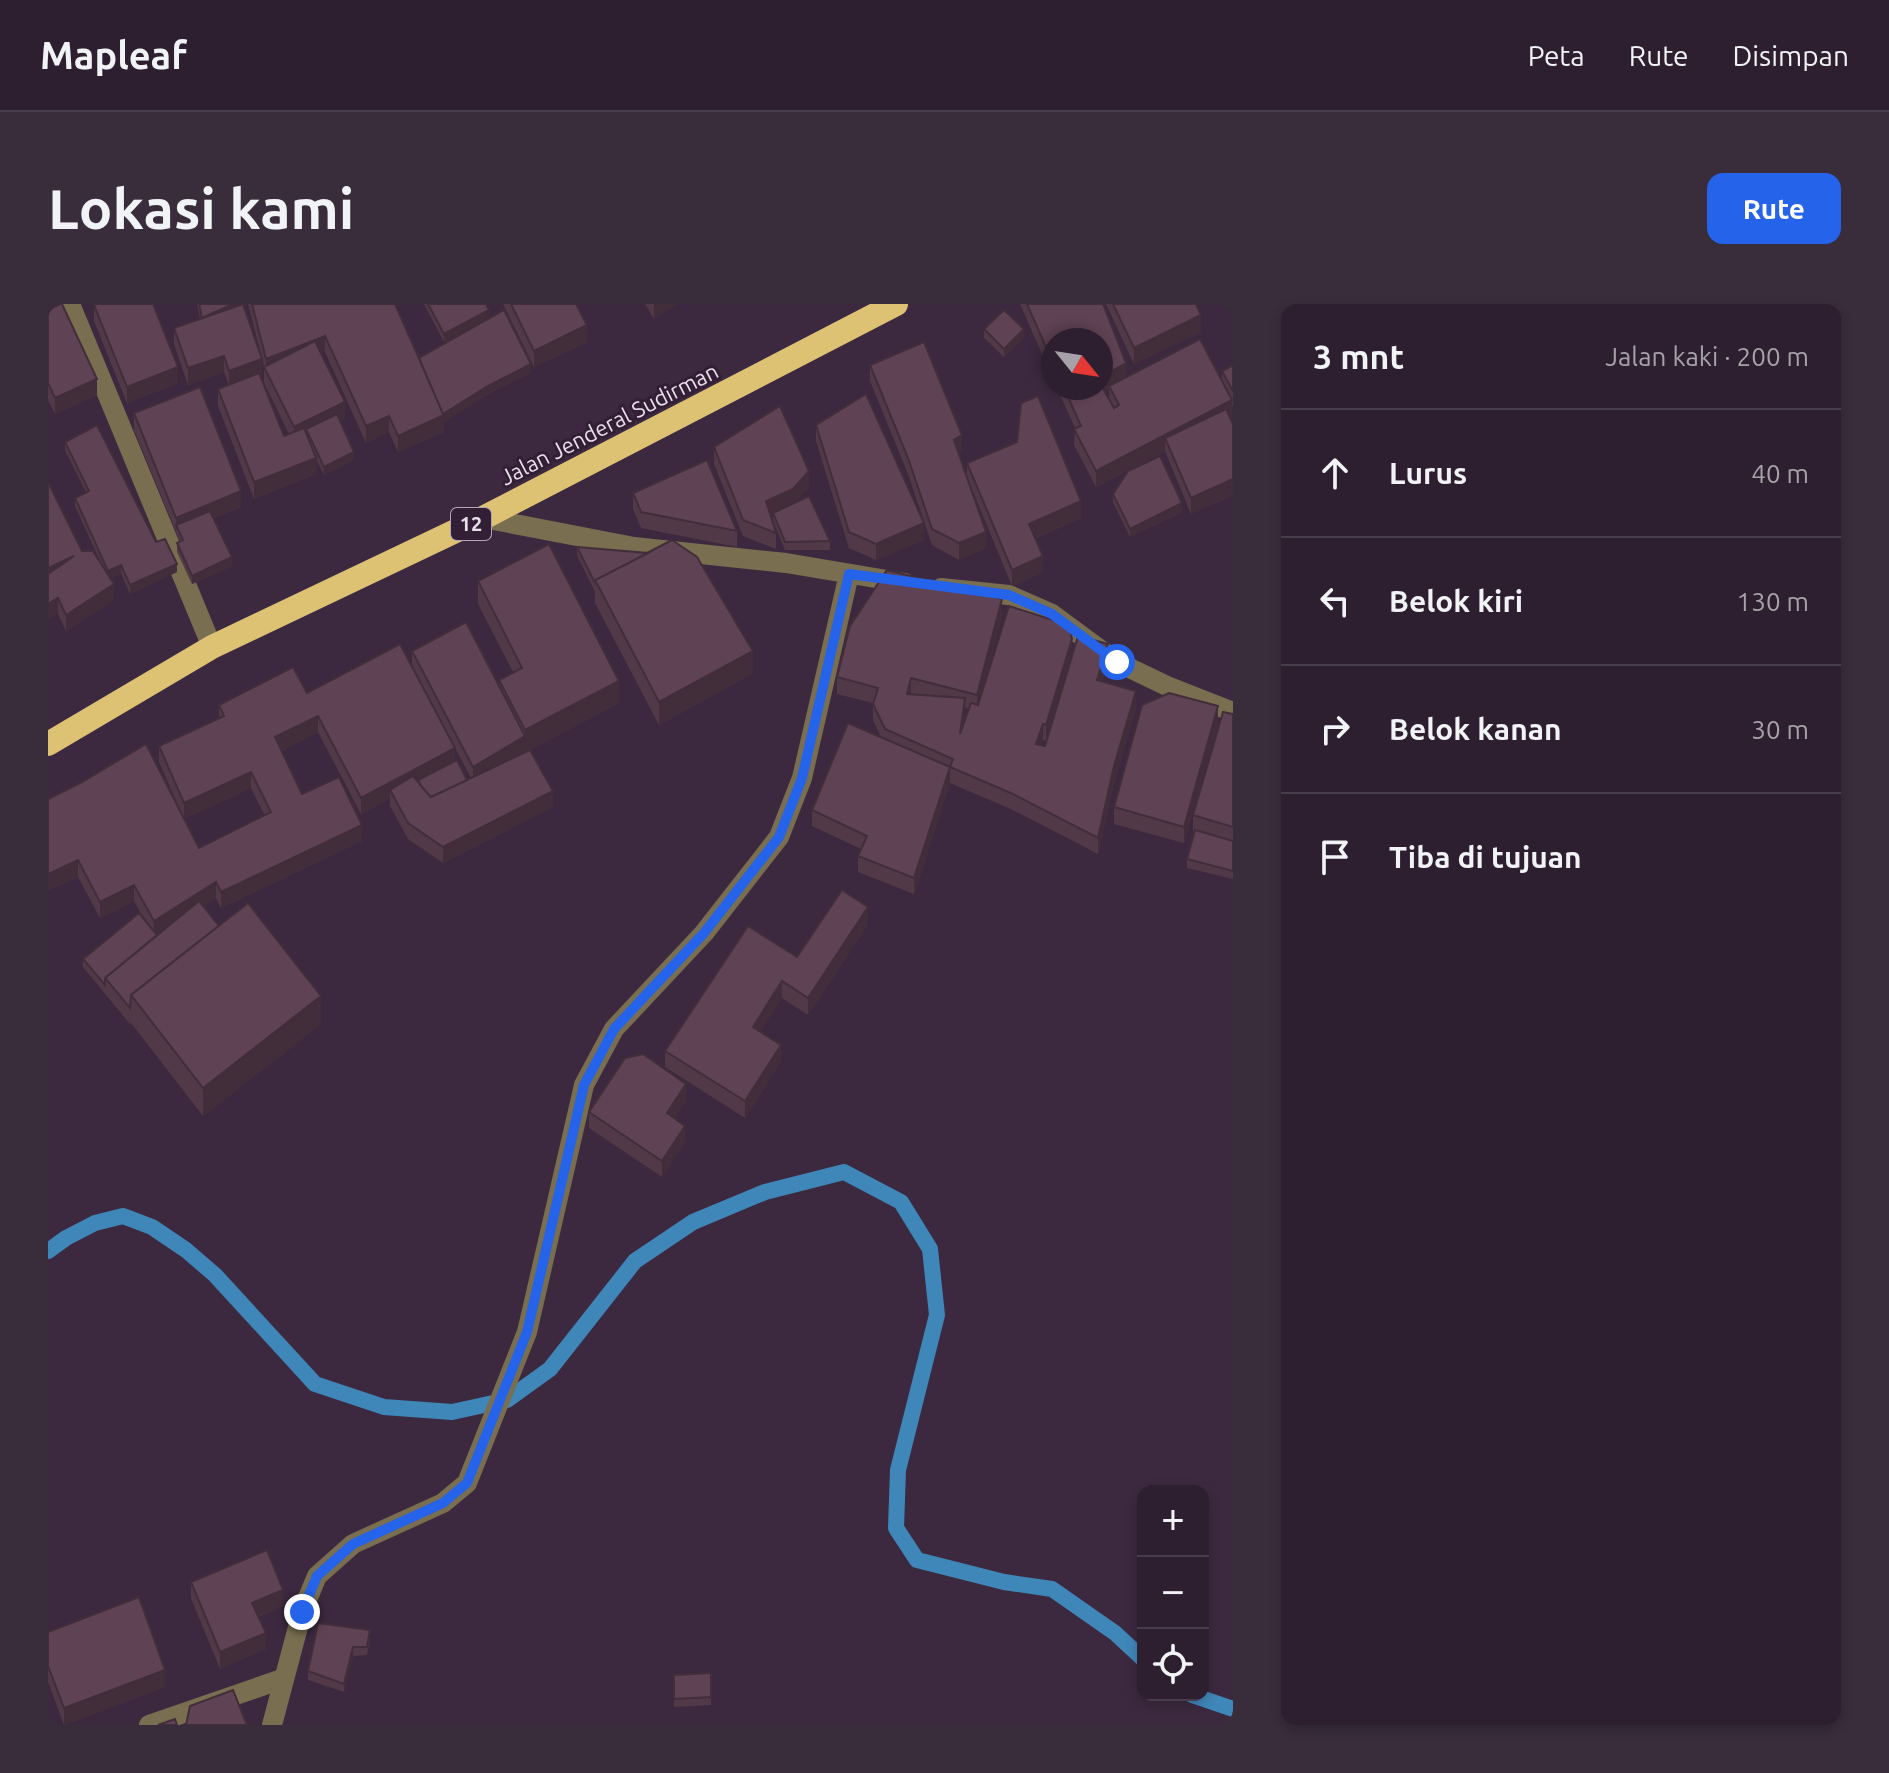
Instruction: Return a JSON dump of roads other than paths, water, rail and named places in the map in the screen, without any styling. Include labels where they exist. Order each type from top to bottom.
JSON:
[{"type":"highway","name":"Jalan Jenderal Sudirman","points":[[48,744],[212,647],[483,518],[896,304]]},
{"type":"street","points":[[70,304],[212,647]]},
{"type":"street","points":[[483,518],[634,547],[786,563],[1009,595],[1052,614],[1117,662],[1233,712]]},
{"type":"street","points":[[272,1725],[302,1612],[317,1576],[353,1544],[443,1503],[467,1483],[527,1332],[584,1085],[614,1029],[704,933],[779,837],[802,778],[849,574]]},
{"type":"street","points":[[149,1725],[282,1679]]},
{"type":"waterway","points":[[48,1251],[95,1223],[123,1216],[152,1227],[215,1275],[315,1384],[384,1407],[452,1412],[507,1400],[550,1369],[635,1261],[693,1222],[765,1192],[844,1172],[901,1202],[930,1249],[937,1315],[898,1470],[896,1528],[917,1560],[1004,1582],[1052,1589],[1115,1633],[1137,1653]]},
{"type":"waterway","points":[[1209,1701],[1233,1709]]}]
